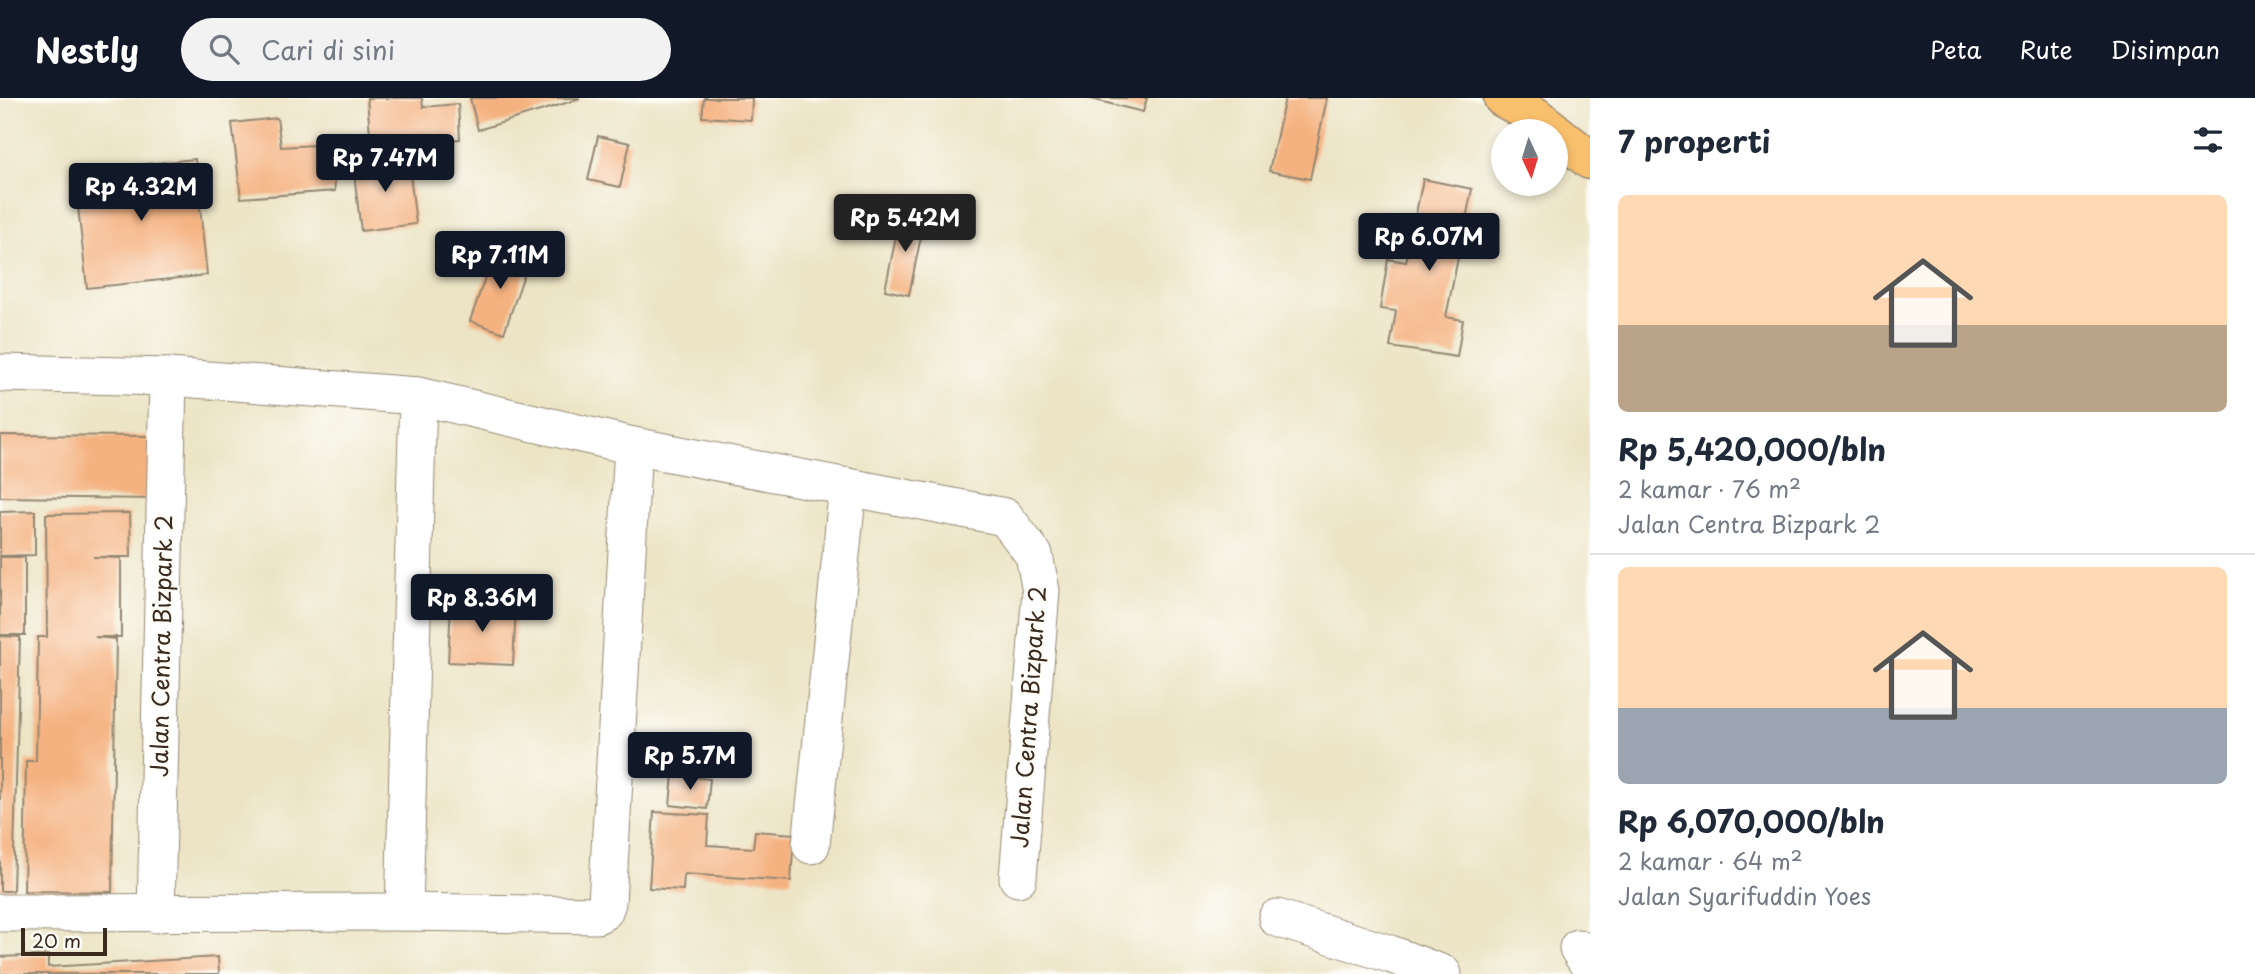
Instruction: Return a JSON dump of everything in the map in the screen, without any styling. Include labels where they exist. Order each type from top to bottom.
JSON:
[{"type":"highway","points":[[1503,98],[1539,119]]},
{"type":"highway","points":[[1568,142],[1590,160]]},
{"type":"street","name":"Jalan Centra Bizpark 2","points":[[0,373],[169,377],[418,396],[633,446],[1005,517],[1034,555],[1041,591],[1018,878]]},
{"type":"street","name":"Jalan Centra Bizpark 2","points":[[156,915],[169,377]]},
{"type":"street","points":[[404,912],[418,396]]},
{"type":"street","points":[[0,913],[156,915],[404,912],[597,915],[604,911],[607,903],[633,446]]},
{"type":"street","points":[[811,845],[848,487]]},
{"type":"street","points":[[1277,918],[1443,974]]},
{"type":"building","points":[[367,98],[422,98],[423,107],[458,104],[460,139],[371,146]]},
{"type":"building","points":[[470,98],[579,98],[579,99],[478,130]]},
{"type":"building","points":[[704,98],[752,98],[751,120],[702,117]]},
{"type":"building","points":[[1087,98],[1147,98],[1143,112]]},
{"type":"building","points":[[1285,98],[1327,98],[1310,179],[1269,171]]},
{"type":"building","points":[[277,118],[281,147],[332,144],[335,191],[241,198],[232,123]]},
{"type":"building","points":[[598,136],[630,143],[620,187],[588,180]]},
{"type":"building","points":[[408,157],[416,224],[361,231],[353,165]]},
{"type":"building","points":[[195,159],[207,275],[87,288],[74,171]]},
{"type":"building","points":[[1423,179],[1472,189],[1446,317],[1463,320],[1457,357],[1390,347],[1396,311],[1380,309],[1388,259],[1406,262]]},
{"type":"building","points":[[901,212],[925,217],[909,295],[885,290]]},
{"type":"building","points":[[495,249],[529,260],[504,333],[470,321]]},
{"type":"building","points":[[0,435],[156,436],[156,499],[0,497]]},
{"type":"building","points":[[35,511],[35,555],[0,556],[0,512]]},
{"type":"building","points":[[130,513],[131,557],[93,557],[121,558],[121,637],[95,637],[116,639],[112,892],[24,891],[26,761],[36,761],[38,637],[47,637],[46,514]]},
{"type":"building","points":[[0,557],[25,557],[25,635],[0,635]]},
{"type":"building","points":[[451,604],[516,607],[513,665],[448,662]]},
{"type":"building","points":[[0,636],[20,637],[13,891],[0,891]]},
{"type":"building","points":[[673,775],[710,779],[707,809],[670,805]]},
{"type":"building","points":[[654,812],[709,815],[707,845],[753,848],[755,831],[794,834],[791,881],[684,874],[683,890],[649,888]]},
{"type":"building","points":[[48,955],[48,967],[218,957],[219,974],[0,974],[0,957]]}]
